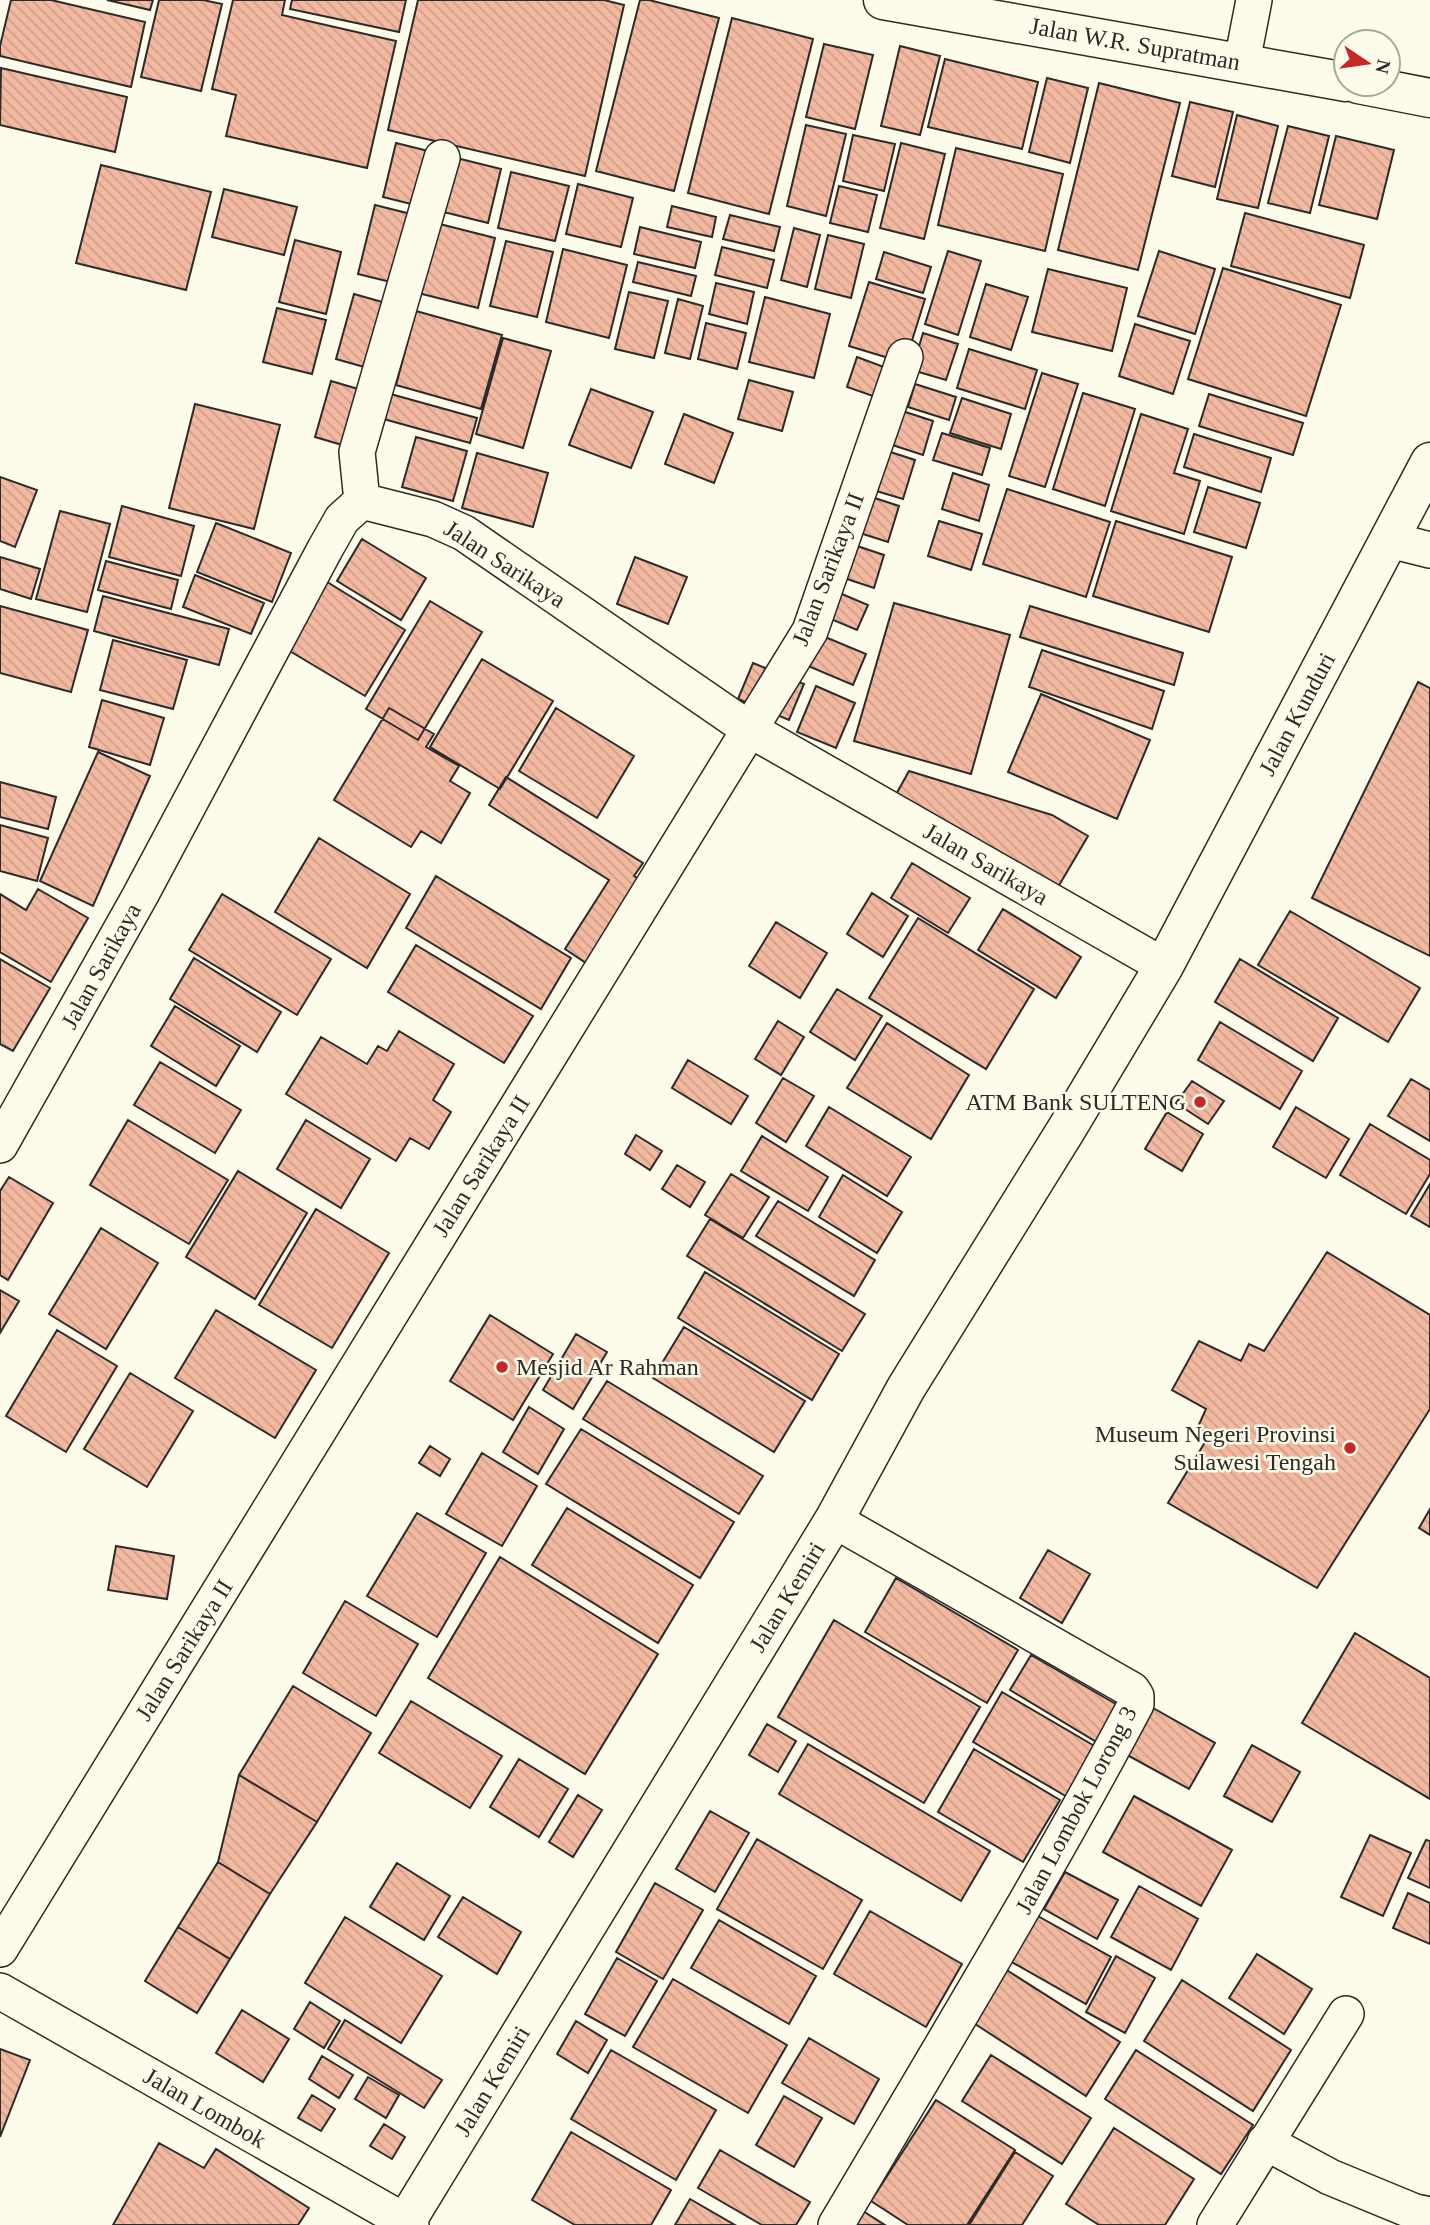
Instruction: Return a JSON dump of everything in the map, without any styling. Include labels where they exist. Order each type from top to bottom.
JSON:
[{"type":"street","name":"Jalan W.R. Supratman","points":[[883,0],[1332,79]]},
{"type":"street","points":[[1242,62],[1254,0]]},
{"type":"street","points":[[1402,93],[1430,98]]},
{"type":"street","points":[[362,501],[357,452],[442,158]]},
{"type":"street","name":"Jalan Sarikaya II","points":[[0,1949],[810,631],[905,357]]},
{"type":"street","name":"Jalan Kunduri","points":[[1164,966],[1430,462]]},
{"type":"street","name":"Jalan Sarikaya","points":[[0,1145],[140,897],[325,549],[342,519],[362,501],[433,519],[464,533],[749,729],[1164,966]]},
{"type":"street","points":[[1390,540],[1430,550]]},
{"type":"street","name":"Jalan Kemiri","points":[[407,2224],[834,1520],[906,1388],[1164,966]]},
{"type":"street","name":"Jalan Lombok Lorong 3","points":[[834,1520],[1132,1690],[1136,1696],[1136,1704],[1083,1804],[836,2225]]},
{"type":"street","name":"Jalan Lombok","points":[[0,1991],[407,2224]]},
{"type":"street","points":[[1215,2225],[1346,2014]]},
{"type":"street","points":[[1265,2142],[1330,2177],[1415,2213],[1430,2215]]},
{"type":"building","points":[[11,0],[51,0],[145,22],[131,87],[0,56]]},
{"type":"building","points":[[107,0],[153,0],[150,10]]},
{"type":"building","points":[[159,0],[203,0],[222,4],[201,91],[141,77]]},
{"type":"building","points":[[233,0],[285,0],[282,15],[396,41],[367,168],[226,136],[236,95],[212,89]]},
{"type":"building","points":[[292,0],[406,0],[399,32],[290,9]]},
{"type":"building","points":[[418,0],[604,0],[624,5],[585,176],[388,130]]},
{"type":"building","points":[[640,0],[719,18],[674,191],[596,171]]},
{"type":"building","points":[[732,18],[813,39],[769,214],[688,193]]},
{"type":"building","points":[[824,44],[873,55],[855,129],[806,117]]},
{"type":"building","points":[[900,46],[940,56],[920,135],[881,126]]},
{"type":"building","points":[[945,59],[1038,82],[1022,149],[928,127]]},
{"type":"building","points":[[1,68],[127,97],[115,152],[0,125]]},
{"type":"building","points":[[1047,78],[1088,88],[1070,163],[1029,152]]},
{"type":"building","points":[[1099,83],[1180,103],[1138,270],[1058,250]]},
{"type":"building","points":[[1190,102],[1233,112],[1215,187],[1172,176]]},
{"type":"building","points":[[1237,115],[1278,126],[1258,208],[1217,199]]},
{"type":"building","points":[[806,125],[846,134],[826,216],[787,206]]},
{"type":"building","points":[[1288,126],[1329,136],[1310,213],[1268,203]]},
{"type":"building","points":[[853,135],[895,144],[884,191],[843,181]]},
{"type":"building","points":[[1336,136],[1394,150],[1377,219],[1319,205]]},
{"type":"building","points":[[396,143],[501,169],[488,223],[383,197]]},
{"type":"building","points":[[901,143],[945,154],[924,239],[880,228]]},
{"type":"building","points":[[956,148],[1063,174],[1045,251],[938,225]]},
{"type":"building","points":[[101,165],[211,192],[186,290],[76,263]]},
{"type":"building","points":[[511,172],[569,186],[555,241],[498,228]]},
{"type":"building","points":[[578,184],[633,198],[621,247],[566,234]]},
{"type":"building","points":[[839,186],[877,195],[868,232],[830,223]]},
{"type":"building","points":[[224,189],[297,207],[284,255],[212,237]]},
{"type":"building","points":[[375,205],[427,218],[411,287],[358,274]]},
{"type":"building","points":[[672,206],[716,217],[712,237],[667,227]]},
{"type":"building","points":[[1245,213],[1364,245],[1350,298],[1231,266]]},
{"type":"building","points":[[730,215],[780,227],[774,251],[723,239]]},
{"type":"building","points":[[432,222],[495,238],[478,308],[414,292]]},
{"type":"building","points":[[640,227],[701,242],[695,268],[634,254]]},
{"type":"building","points":[[794,228],[820,235],[807,287],[781,280]]},
{"type":"building","points":[[828,235],[864,244],[851,298],[815,289]]},
{"type":"building","points":[[295,240],[341,252],[326,314],[279,302]]},
{"type":"building","points":[[506,241],[553,252],[537,317],[490,306]]},
{"type":"building","points":[[722,247],[774,260],[767,288],[715,275]]},
{"type":"building","points":[[563,249],[627,265],[609,338],[546,322]]},
{"type":"building","points":[[948,251],[981,261],[958,335],[925,324]]},
{"type":"building","points":[[1159,251],[1215,269],[1195,334],[1138,316]]},
{"type":"building","points":[[884,252],[931,267],[923,293],[876,279]]},
{"type":"building","points":[[638,262],[696,276],[691,296],[633,282]]},
{"type":"building","points":[[1223,268],[1341,305],[1306,416],[1188,379]]},
{"type":"building","points":[[1048,269],[1127,288],[1112,351],[1032,332]]},
{"type":"building","points":[[869,282],[925,299],[905,363],[849,346]]},
{"type":"building","points":[[716,283],[754,292],[747,324],[709,314]]},
{"type":"building","points":[[986,284],[1028,297],[1011,350],[970,337]]},
{"type":"building","points":[[629,292],[668,301],[654,358],[615,349]]},
{"type":"building","points":[[354,294],[414,311],[396,376],[336,359]]},
{"type":"building","points":[[765,297],[830,314],[814,378],[749,362]]},
{"type":"building","points":[[678,299],[703,306],[690,359],[665,353]]},
{"type":"building","points":[[277,308],[326,320],[312,374],[263,362]]},
{"type":"building","points":[[416,311],[502,335],[481,409],[396,385]]},
{"type":"building","points":[[706,323],[746,333],[737,369],[698,359]]},
{"type":"building","points":[[1135,324],[1190,341],[1173,394],[1119,376]]},
{"type":"building","points":[[923,333],[958,344],[946,380],[912,370]]},
{"type":"building","points":[[503,338],[551,351],[523,448],[476,434]]},
{"type":"building","points":[[969,349],[1037,370],[1025,409],[957,388]]},
{"type":"building","points":[[857,357],[900,373],[890,402],[847,387]]},
{"type":"building","points":[[1042,373],[1078,384],[1045,487],[1009,476]]},
{"type":"building","points":[[749,380],[793,392],[782,431],[738,419]]},
{"type":"building","points":[[331,381],[382,396],[366,452],[315,437]]},
{"type":"building","points":[[915,384],[956,397],[949,420],[908,407]]},
{"type":"building","points":[[591,389],[653,412],[631,468],[569,445]]},
{"type":"building","points":[[387,393],[477,418],[470,443],[380,418]]},
{"type":"building","points":[[1083,393],[1135,409],[1105,506],[1053,489]]},
{"type":"building","points":[[1209,394],[1303,423],[1293,455],[1199,426]]},
{"type":"building","points":[[962,398],[1011,414],[1001,449],[950,433]]},
{"type":"building","points":[[195,404],[280,425],[254,529],[169,508]]},
{"type":"building","points":[[887,406],[933,421],[923,455],[877,440]]},
{"type":"building","points":[[684,414],[733,433],[714,483],[665,464]]},
{"type":"building","points":[[1141,414],[1188,429],[1174,473],[1200,481],[1184,534],[1111,511]]},
{"type":"building","points":[[942,433],[990,448],[982,475],[933,460]]},
{"type":"building","points":[[1194,434],[1271,458],[1261,492],[1184,467]]},
{"type":"building","points":[[416,437],[467,451],[453,501],[402,487]]},
{"type":"building","points":[[875,447],[915,460],[903,499],[863,487]]},
{"type":"building","points":[[477,453],[548,473],[533,527],[462,508]]},
{"type":"building","points":[[953,473],[989,485],[979,521],[942,509]]},
{"type":"building","points":[[0,477],[37,490],[15,547],[0,541]]},
{"type":"building","points":[[1208,487],[1260,503],[1246,548],[1194,532]]},
{"type":"building","points":[[847,489],[899,506],[888,542],[835,525]]},
{"type":"building","points":[[1007,489],[1110,522],[1086,597],[983,564]]},
{"type":"building","points":[[122,506],[194,526],[181,576],[109,557]]},
{"type":"building","points":[[60,511],[110,524],[87,612],[36,599]]},
{"type":"building","points":[[939,521],[982,534],[971,570],[928,556]]},
{"type":"building","points":[[1116,521],[1232,557],[1209,632],[1093,596]]},
{"type":"building","points":[[216,523],[291,553],[272,602],[197,572]]},
{"type":"building","points":[[362,539],[426,578],[401,620],[337,581]]},
{"type":"building","points":[[839,540],[884,555],[874,588],[829,573]]},
{"type":"building","points":[[0,557],[40,569],[31,599],[0,589]]},
{"type":"building","points":[[635,557],[687,577],[668,624],[617,604]]},
{"type":"building","points":[[106,561],[178,580],[171,609],[98,590]]},
{"type":"building","points":[[195,575],[264,603],[251,634],[183,607]]},
{"type":"building","points":[[324,580],[405,630],[365,696],[283,647]]},
{"type":"building","points":[[811,581],[868,605],[857,630],[800,606]]},
{"type":"building","points":[[103,596],[229,629],[219,665],[94,631]]},
{"type":"building","points":[[430,601],[482,632],[418,740],[366,709]]},
{"type":"building","points":[[894,603],[1010,635],[971,774],[854,741]]},
{"type":"building","points":[[0,606],[88,630],[71,692],[0,673]]},
{"type":"building","points":[[1030,606],[1183,653],[1174,685],[1020,637]]},
{"type":"building","points":[[806,629],[866,654],[853,685],[794,660]]},
{"type":"building","points":[[113,640],[187,660],[173,709],[100,690]]},
{"type":"building","points":[[1042,650],[1164,691],[1152,729],[1029,687]]},
{"type":"building","points":[[482,659],[553,701],[500,789],[430,747]]},
{"type":"building","points":[[753,663],[804,684],[789,720],[738,699]]},
{"type":"building","points":[[1418,682],[1430,688],[1430,956],[1312,898]]},
{"type":"building","points":[[816,686],[855,703],[836,748],[797,732]]},
{"type":"building","points":[[1041,694],[1150,740],[1117,819],[1008,772]]},
{"type":"building","points":[[102,700],[164,718],[150,765],[89,747]]},
{"type":"building","points":[[389,708],[434,734],[426,747],[459,766],[450,781],[470,793],[441,843],[421,831],[411,847],[334,800]]},
{"type":"building","points":[[556,708],[634,756],[597,818],[519,771]]},
{"type":"building","points":[[98,752],[150,776],[93,906],[40,881]]},
{"type":"building","points":[[909,771],[1052,815],[1088,836],[1054,894],[893,800]]},
{"type":"building","points":[[506,777],[643,863],[634,876],[642,881],[589,965],[565,949],[609,880],[489,805]]},
{"type":"building","points":[[0,782],[56,797],[48,829],[0,817]]},
{"type":"building","points":[[0,825],[48,838],[37,881],[0,871]]},
{"type":"building","points":[[319,838],[410,894],[367,968],[275,912]]},
{"type":"building","points":[[912,863],[970,898],[948,933],[891,898]]},
{"type":"building","points":[[436,876],[571,958],[541,1009],[406,928]]},
{"type":"building","points":[[38,889],[88,918],[51,982],[0,952],[0,894],[26,910]]},
{"type":"building","points":[[872,893],[908,916],[883,957],[847,934]]},
{"type":"building","points":[[222,894],[331,959],[297,1015],[189,950]]},
{"type":"building","points":[[1003,909],[1081,957],[1056,998],[978,950]]},
{"type":"building","points":[[1290,911],[1420,988],[1388,1042],[1258,965]]},
{"type":"building","points":[[918,918],[1034,989],[986,1069],[869,998]]},
{"type":"building","points":[[776,922],[827,953],[800,998],[749,966]]},
{"type":"building","points":[[416,945],[533,1016],[504,1063],[388,992]]},
{"type":"building","points":[[194,958],[281,1012],[257,1052],[170,999]]},
{"type":"building","points":[[0,959],[50,988],[13,1051],[0,1044]]},
{"type":"building","points":[[1240,959],[1338,1018],[1313,1061],[1215,1002]]},
{"type":"building","points":[[837,989],[882,1016],[855,1060],[810,1032]]},
{"type":"building","points":[[175,1006],[240,1046],[216,1086],[151,1046]]},
{"type":"building","points":[[778,1021],[804,1037],[781,1075],[755,1059]]},
{"type":"building","points":[[1220,1022],[1302,1071],[1280,1109],[1198,1060]]},
{"type":"building","points":[[887,1023],[969,1075],[931,1139],[847,1088]]},
{"type":"building","points":[[399,1031],[454,1064],[433,1100],[451,1112],[429,1149],[410,1138],[396,1161],[286,1094],[321,1037],[367,1064],[378,1046],[387,1051]]},
{"type":"building","points":[[688,1060],[748,1096],[731,1124],[672,1088]]},
{"type":"building","points":[[160,1062],[241,1110],[215,1153],[134,1105]]},
{"type":"building","points":[[783,1078],[814,1096],[786,1142],[756,1123]]},
{"type":"building","points":[[1411,1079],[1430,1090],[1430,1141],[1388,1116]]},
{"type":"building","name":"ATM Bank SULTENG","points":[[1192,1081],[1224,1101],[1208,1124],[1176,1103]]},
{"type":"building","points":[[829,1107],[911,1157],[887,1196],[806,1146]]},
{"type":"building","points":[[1296,1107],[1349,1139],[1326,1178],[1273,1147]]},
{"type":"building","points":[[1167,1112],[1203,1134],[1182,1171],[1145,1149]]},
{"type":"building","points":[[128,1120],[228,1180],[189,1244],[90,1185]]},
{"type":"building","points":[[306,1120],[370,1159],[341,1208],[277,1169]]},
{"type":"building","points":[[1370,1124],[1430,1160],[1430,1174],[1406,1214],[1340,1175]]},
{"type":"building","points":[[636,1135],[662,1151],[650,1170],[625,1154]]},
{"type":"building","points":[[762,1136],[828,1177],[808,1211],[741,1171]]},
{"type":"building","points":[[677,1165],[705,1182],[690,1207],[662,1189]]},
{"type":"building","points":[[238,1171],[307,1213],[255,1299],[186,1257]]},
{"type":"building","points":[[731,1174],[769,1197],[743,1238],[705,1215]]},
{"type":"building","points":[[843,1175],[902,1212],[877,1253],[819,1217]]},
{"type":"building","points":[[9,1177],[53,1203],[8,1280],[0,1275],[0,1191]]},
{"type":"building","points":[[1430,1184],[1430,1227],[1411,1216]]},
{"type":"building","points":[[778,1201],[875,1260],[854,1296],[756,1236]]},
{"type":"building","points":[[316,1209],[389,1253],[332,1348],[259,1305]]},
{"type":"building","points":[[710,1219],[865,1314],[842,1351],[687,1256]]},
{"type":"building","points":[[101,1228],[158,1263],[106,1349],[49,1314]]},
{"type":"building","points":[[1327,1252],[1430,1315],[1430,1409],[1317,1588],[1168,1503],[1210,1434],[1197,1429],[1206,1409],[1172,1390],[1199,1341],[1241,1361],[1249,1344],[1264,1351]]},
{"type":"building","points":[[705,1272],[839,1354],[812,1400],[678,1318]]},
{"type":"building","points":[[0,1290],[19,1301],[0,1333]]},
{"type":"building","points":[[216,1310],[316,1370],[275,1438],[175,1378]]},
{"type":"building","name":"Mesjid Ar Rahman","points":[[490,1315],[553,1354],[513,1420],[450,1381]]},
{"type":"building","points":[[684,1327],[805,1401],[774,1452],[653,1378]]},
{"type":"building","points":[[57,1330],[117,1366],[66,1452],[6,1416]]},
{"type":"building","points":[[576,1334],[607,1352],[573,1409],[543,1390]]},
{"type":"building","points":[[130,1373],[193,1411],[147,1487],[84,1449]]},
{"type":"building","points":[[607,1381],[763,1476],[739,1514],[583,1419]]},
{"type":"building","points":[[529,1407],[564,1429],[538,1474],[503,1452]]},
{"type":"building","points":[[581,1429],[734,1522],[700,1578],[546,1484]]},
{"type":"building","points":[[430,1446],[450,1459],[440,1476],[419,1463]]},
{"type":"building","points":[[482,1453],[537,1486],[502,1546],[446,1514]]},
{"type":"building","points":[[567,1508],[693,1585],[658,1643],[532,1565]]},
{"type":"building","points":[[1430,1509],[1430,1535],[1419,1528]]},
{"type":"building","points":[[417,1513],[486,1553],[437,1637],[367,1596]]},
{"type":"building","points":[[116,1546],[174,1556],[167,1599],[108,1590]]},
{"type":"building","points":[[1048,1550],[1090,1574],[1062,1623],[1020,1598]]},
{"type":"building","points":[[500,1557],[658,1654],[585,1774],[428,1678]]},
{"type":"building","points":[[896,1578],[1018,1650],[987,1703],[865,1632]]},
{"type":"building","points":[[345,1601],[418,1644],[376,1716],[303,1673]]},
{"type":"building","points":[[834,1620],[980,1707],[924,1803],[778,1717]]},
{"type":"building","points":[[1355,1633],[1430,1678],[1430,1799],[1302,1723]]},
{"type":"building","points":[[1031,1655],[1121,1707],[1100,1744],[1010,1690]]},
{"type":"building","points":[[293,1686],[371,1733],[317,1822],[239,1775]]},
{"type":"building","points":[[1002,1692],[1098,1748],[1069,1798],[973,1742]]},
{"type":"building","points":[[411,1701],[502,1756],[470,1808],[379,1753]]},
{"type":"building","points":[[1146,1704],[1215,1743],[1189,1789],[1120,1751]]},
{"type":"building","points":[[767,1724],[796,1741],[778,1772],[749,1755]]},
{"type":"building","points":[[808,1744],[990,1851],[961,1901],[779,1794]]},
{"type":"building","points":[[1252,1745],[1300,1772],[1272,1822],[1224,1796]]},
{"type":"building","points":[[974,1749],[1060,1800],[1023,1862],[938,1812]]},
{"type":"building","points":[[519,1759],[568,1789],[539,1837],[490,1807]]},
{"type":"building","points":[[239,1775],[317,1822],[270,1894],[218,1862]]},
{"type":"building","points":[[578,1795],[602,1810],[573,1857],[549,1842]]},
{"type":"building","points":[[1134,1796],[1232,1850],[1201,1906],[1103,1852]]},
{"type":"building","points":[[710,1811],[749,1833],[715,1892],[676,1869]]},
{"type":"building","points":[[1370,1835],[1411,1853],[1383,1916],[1341,1897]]},
{"type":"building","points":[[757,1839],[862,1900],[823,1969],[717,1909]]},
{"type":"building","points":[[1426,1840],[1430,1841],[1430,1888],[1408,1878]]},
{"type":"building","points":[[218,1862],[270,1894],[230,1959],[178,1927]]},
{"type":"building","points":[[397,1863],[450,1896],[424,1940],[370,1907]]},
{"type":"building","points":[[1065,1872],[1118,1900],[1097,1939],[1044,1909]]},
{"type":"building","points":[[655,1883],[703,1910],[663,1979],[616,1952]]},
{"type":"building","points":[[1139,1886],[1198,1919],[1171,1970],[1111,1937]]},
{"type":"building","points":[[1408,1893],[1430,1903],[1430,1944],[1393,1928]]},
{"type":"building","points":[[463,1897],[521,1932],[497,1974],[438,1937]]},
{"type":"building","points":[[870,1911],[962,1964],[926,2027],[834,1974]]},
{"type":"building","points":[[1036,1915],[1111,1957],[1086,2004],[1010,1961]]},
{"type":"building","points":[[345,1917],[442,1976],[401,2043],[305,1983]]},
{"type":"building","points":[[719,1920],[816,1976],[789,2024],[691,1968]]},
{"type":"building","points":[[178,1927],[230,1959],[197,2013],[145,1981]]},
{"type":"building","points":[[1257,1954],[1312,1989],[1284,2034],[1229,1998]]},
{"type":"building","points":[[1116,1956],[1155,1978],[1125,2033],[1086,2012]]},
{"type":"building","points":[[617,1958],[657,1981],[625,2036],[585,2014]]},
{"type":"building","points":[[1005,1969],[1120,2042],[1086,2096],[972,2022]]},
{"type":"building","points":[[673,1979],[787,2045],[748,2113],[633,2047]]},
{"type":"building","points":[[1182,1980],[1291,2050],[1253,2111],[1144,2041]]},
{"type":"building","points":[[310,2002],[340,2021],[324,2048],[294,2029]]},
{"type":"building","points":[[242,2010],[289,2039],[263,2082],[216,2053]]},
{"type":"building","points":[[345,2020],[442,2080],[424,2108],[328,2049]]},
{"type":"building","points":[[576,2021],[607,2040],[588,2073],[557,2054]]},
{"type":"building","points":[[809,2038],[879,2079],[854,2124],[782,2083]]},
{"type":"building","points":[[0,2049],[30,2060],[0,2137]]},
{"type":"building","points":[[611,2050],[716,2110],[676,2180],[571,2119]]},
{"type":"building","points":[[1136,2050],[1253,2125],[1221,2174],[1105,2099]]},
{"type":"building","points":[[991,2055],[1091,2118],[1062,2164],[962,2101]]},
{"type":"building","points":[[322,2056],[353,2075],[339,2098],[309,2079]]},
{"type":"building","points":[[368,2077],[399,2095],[386,2118],[355,2099]]},
{"type":"building","points":[[312,2095],[335,2109],[321,2131],[298,2118]]},
{"type":"building","points":[[784,2096],[822,2118],[794,2167],[756,2145]]},
{"type":"building","points":[[936,2100],[1015,2150],[967,2225],[908,2225],[871,2201]]},
{"type":"building","points":[[384,2124],[405,2137],[392,2159],[370,2146]]},
{"type":"building","points":[[1114,2128],[1194,2179],[1165,2225],[1099,2225],[1066,2204]]},
{"type":"building","points":[[571,2132],[671,2190],[651,2225],[575,2225],[532,2200]]},
{"type":"building","points":[[159,2143],[204,2168],[216,2149],[309,2208],[298,2225],[113,2225]]},
{"type":"building","points":[[720,2150],[810,2202],[796,2225],[762,2225],[698,2188]]},
{"type":"building","points":[[1015,2152],[1053,2176],[1022,2225],[969,2225]]},
{"type":"building","points":[[690,2199],[735,2225],[675,2225]]},
{"type":"building","points":[[855,2206],[885,2225],[843,2225]]},
{"type":"place","name":"ATM Bank SULTENG","points":[[1200,1102]]},
{"type":"place","name":"Mesjid Ar Rahman","points":[[502,1367]]},
{"type":"place","name":"Museum Negeri Provinsi Sulawesi Tengah","points":[[1350,1448]]}]
